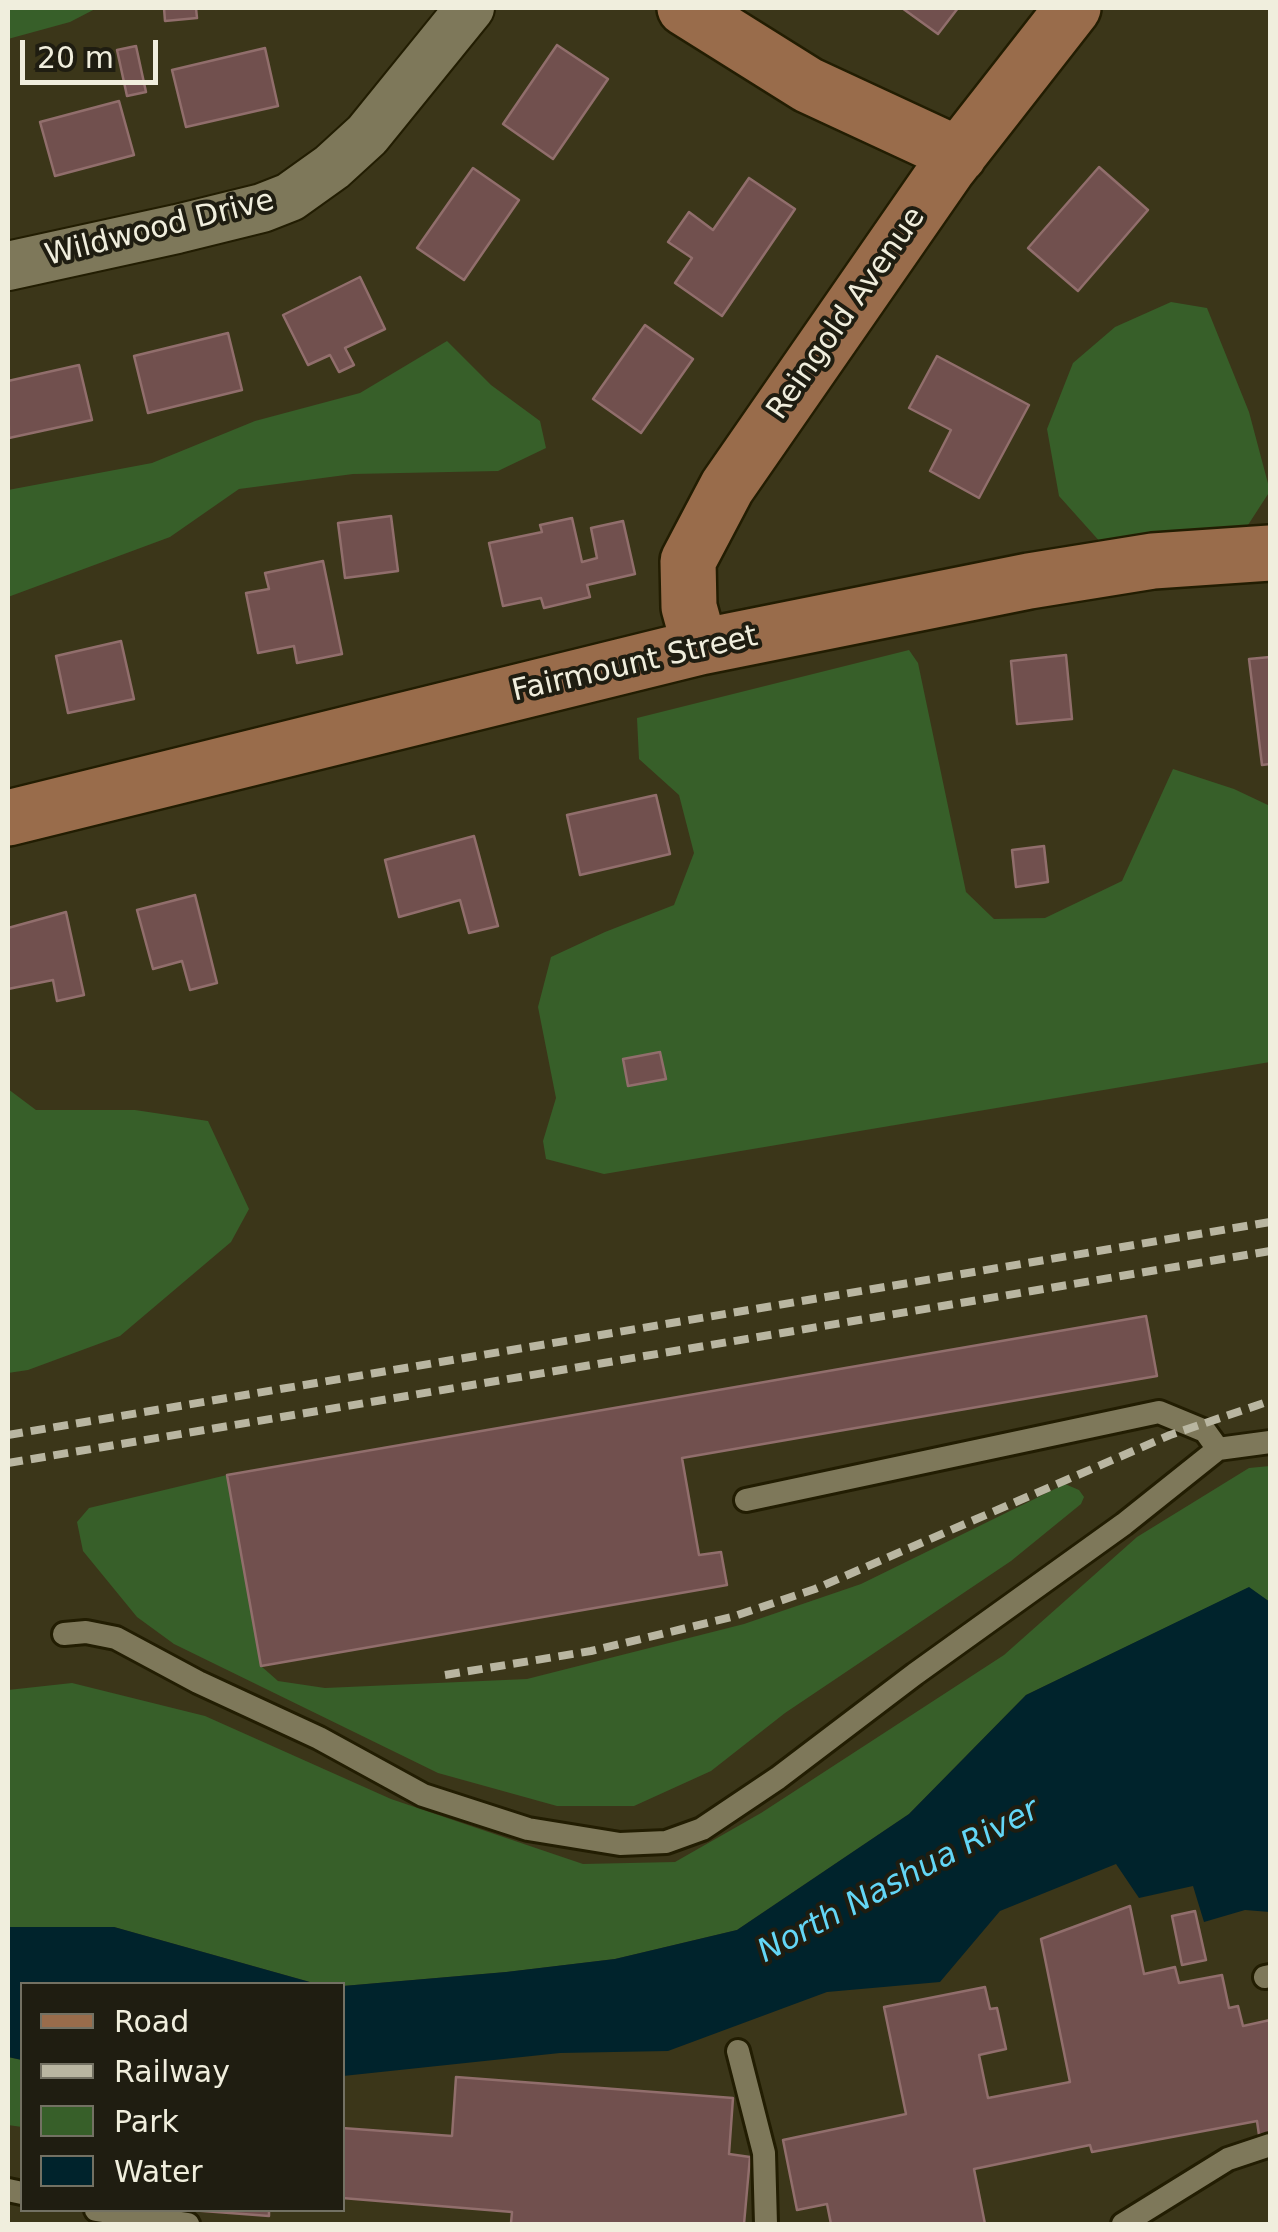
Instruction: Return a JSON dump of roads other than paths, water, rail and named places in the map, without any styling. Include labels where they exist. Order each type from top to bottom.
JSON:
[{"type":"main road","points":[[684,8],[808,85],[960,154]]},
{"type":"main road","name":"Reingold Avenue","points":[[700,647],[689,608],[686,576],[695,543],[756,443],[960,154],[1073,8]]},
{"type":"main road","name":"Fairmount Street","points":[[8,818],[700,647],[1046,578],[1153,561],[1270,553]]},
{"type":"street","name":"Wildwood Drive","points":[[8,266],[165,232],[262,208],[290,197],[312,184],[367,135],[470,8]]},
{"type":"lane","points":[[746,1500],[1159,1412],[1204,1431],[1218,1450]]},
{"type":"lane","points":[[64,1634],[86,1632],[116,1638],[198,1682],[319,1738],[423,1795],[528,1829],[620,1844],[666,1842],[702,1828],[778,1778],[914,1674],[1124,1524],[1218,1450],[1270,1442]]},
{"type":"lane","points":[[738,2051],[764,2154],[766,2224]]},
{"type":"lane","points":[[1123,2224],[1228,2159],[1270,2145]]},
{"type":"lane","points":[[109,2212],[188,2224]]},
{"type":"water","name":"North Nashua River","points":[[1249,1587],[1270,1602],[1270,1912],[1245,1910],[1204,1922],[1193,1886],[1139,1898],[1116,1864],[1000,1911],[940,1982],[827,1992],[668,2051],[560,2053],[345,2076],[345,1986],[615,1959],[737,1930],[909,1814],[1026,1695]]},
{"type":"water","points":[[8,1927],[114,1927],[310,1982],[20,1982],[20,2060],[8,2057]]},
{"type":"railway","points":[[8,1435],[1270,1222]]},
{"type":"railway","points":[[8,1463],[1270,1251]]},
{"type":"railway","points":[[445,1675],[591,1651],[732,1617],[815,1589],[1170,1435],[1270,1401]]}]
